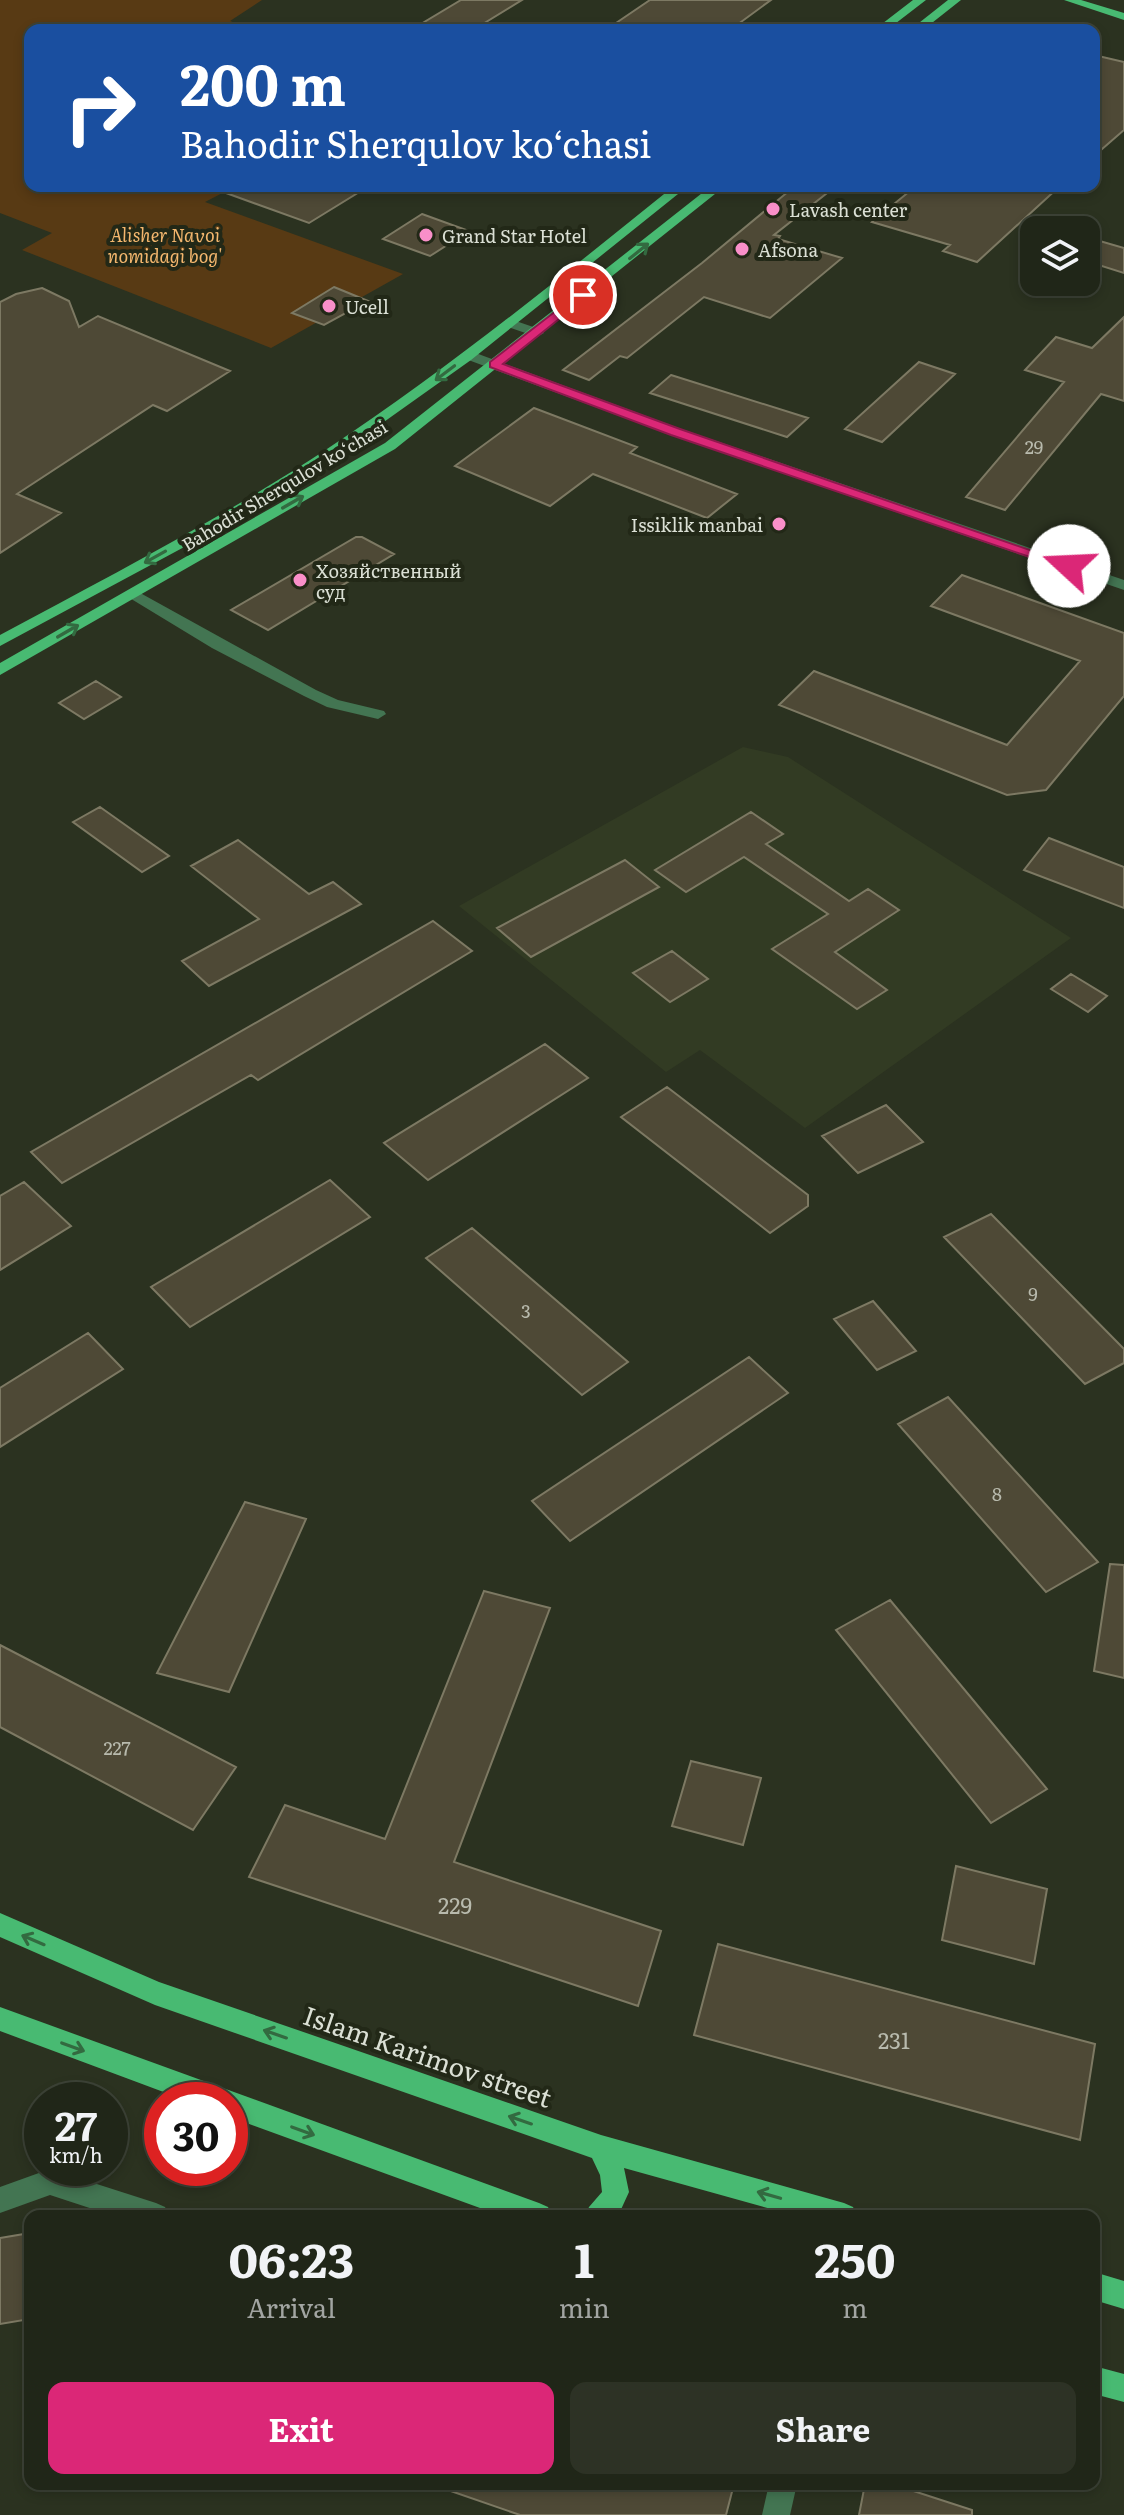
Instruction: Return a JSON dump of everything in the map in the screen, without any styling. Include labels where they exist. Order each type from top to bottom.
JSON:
[{"type":"main road","points":[[888,24],[920,0]]},
{"type":"main road","points":[[924,24],[955,0]]},
{"type":"main road","points":[[1070,0],[1124,17]]},
{"type":"main road","name":"Bahodir Sherqulov ko‘chasi","points":[[0,641],[209,527],[329,454],[468,355],[674,192]]},
{"type":"main road","name":"Bahodir Sherqulov ko‘chasi","points":[[0,670],[390,446],[537,333],[712,192]]},
{"type":"main road","name":"Islam Karimov street","points":[[0,1925],[155,1993],[601,2148],[823,2210]]},
{"type":"main road","points":[[0,2019],[170,2082]]},
{"type":"main road","points":[[248,2111],[522,2210]]},
{"type":"main road","points":[[601,2148],[616,2177],[612,2204],[605,2210]]},
{"type":"main road","points":[[1100,2288],[1124,2295]]},
{"type":"main road","points":[[1100,2382],[1124,2388]]},
{"type":"street","points":[[510,323],[537,333]]},
{"type":"street","points":[[468,355],[676,432],[1124,585]]},
{"type":"street","points":[[133,594],[218,645],[310,693],[333,704],[378,714]]},
{"type":"street","points":[[0,2200],[50,2182],[137,2210]]},
{"type":"street","points":[[776,2515],[782,2490]]},
{"type":"shaded area","points":[[743,747],[788,757],[1071,938],[805,1128],[700,1050],[666,1072],[459,906]]},
{"type":"green space","name":"Alisher Navoi nomidagi bog'","points":[[0,0],[262,0],[230,21],[238,24],[24,24],[24,192],[224,192],[205,202],[403,274],[271,348],[22,250],[52,233],[0,213]]},
{"type":"building","points":[[461,0],[522,0],[483,24],[421,24]]},
{"type":"building","points":[[650,0],[771,0],[738,24],[616,23]]},
{"type":"building","points":[[1100,56],[1124,62],[1124,130],[1100,151]]},
{"type":"building","points":[[223,192],[359,192],[309,223]]},
{"type":"building","points":[[788,192],[828,192],[774,235],[780,236],[778,239],[842,258],[770,318],[704,297],[627,358],[620,356],[589,380],[563,370],[702,263]]},
{"type":"building","points":[[909,192],[1053,192],[1027,216],[1020,216],[1020,223],[977,262],[943,251],[950,245],[872,222]]},
{"type":"building","name":"Grand Star Hotel","points":[[422,214],[469,231],[430,256],[383,239]]},
{"type":"building","points":[[1100,241],[1124,248],[1124,273],[1100,265]]},
{"type":"building","points":[[334,287],[368,301],[324,325],[292,313]]},
{"type":"building","points":[[42,288],[69,301],[79,327],[98,316],[230,371],[167,411],[153,405],[17,494],[61,513],[0,553],[0,302],[16,294]]},
{"type":"building","points":[[1124,317],[1124,401],[1101,394],[1005,510],[966,497],[1064,382],[1025,370],[1056,337],[1092,348]]},
{"type":"building","points":[[919,362],[955,374],[882,442],[845,429]]},
{"type":"building","points":[[671,375],[808,418],[787,437],[650,393]]},
{"type":"building","points":[[534,408],[637,447],[630,453],[737,494],[707,518],[593,474],[550,506],[455,466]]},
{"type":"building","points":[[356,537],[362,537],[394,554],[268,630],[231,610]]},
{"type":"building","points":[[962,575],[1124,633],[1124,696],[1046,790],[1007,795],[779,705],[814,671],[1007,745],[1080,661],[931,606]]},
{"type":"building","points":[[96,681],[121,697],[84,719],[59,703]]},
{"type":"building","points":[[100,807],[169,856],[142,872],[73,822]]},
{"type":"building","points":[[751,812],[783,834],[766,844],[849,901],[868,889],[899,910],[835,952],[887,990],[857,1009],[772,949],[828,914],[744,857],[686,892],[655,870]]},
{"type":"building","points":[[1049,838],[1124,867],[1124,908],[1024,870]]},
{"type":"building","points":[[238,840],[309,894],[333,882],[361,904],[209,986],[182,961],[259,919],[191,866]]},
{"type":"building","points":[[625,860],[659,887],[531,957],[497,928]]},
{"type":"building","points":[[433,921],[472,951],[258,1080],[251,1075],[62,1183],[31,1152]]},
{"type":"building","points":[[672,951],[708,979],[670,1002],[633,973]]},
{"type":"building","points":[[1071,974],[1107,996],[1088,1012],[1051,989]]},
{"type":"building","points":[[545,1044],[588,1078],[428,1180],[384,1143]]},
{"type":"building","points":[[667,1087],[808,1195],[808,1206],[770,1233],[621,1117]]},
{"type":"building","points":[[886,1105],[923,1142],[858,1173],[822,1136]]},
{"type":"building","points":[[330,1180],[370,1217],[190,1327],[151,1287]]},
{"type":"building","points":[[24,1182],[71,1226],[0,1270],[0,1196]]},
{"type":"building","points":[[991,1214],[1124,1349],[1124,1363],[1085,1384],[944,1237]]},
{"type":"building","points":[[472,1228],[628,1362],[582,1395],[426,1258]]},
{"type":"building","points":[[873,1301],[916,1351],[877,1370],[834,1319]]},
{"type":"building","points":[[88,1333],[123,1369],[0,1447],[0,1388]]},
{"type":"building","points":[[749,1357],[788,1393],[570,1541],[532,1501]]},
{"type":"building","points":[[948,1397],[1098,1562],[1046,1592],[898,1424]]},
{"type":"building","points":[[245,1502],[306,1519],[229,1692],[157,1673]]},
{"type":"building","points":[[1110,1564],[1124,1565],[1124,1678],[1094,1671]]},
{"type":"building","points":[[484,1591],[550,1608],[454,1862],[661,1931],[638,2006],[249,1877],[285,1805],[385,1839]]},
{"type":"building","points":[[890,1600],[1047,1789],[991,1823],[836,1630]]},
{"type":"building","points":[[0,1645],[236,1767],[193,1830],[0,1727]]},
{"type":"building","points":[[691,1761],[761,1778],[743,1845],[672,1826]]},
{"type":"building","points":[[956,1866],[1047,1889],[1034,1964],[942,1940]]},
{"type":"building","points":[[718,1944],[1095,2044],[1080,2140],[694,2035]]},
{"type":"building","points":[[24,2234],[24,2320],[0,2324],[0,2238]]},
{"type":"building","points":[[448,2490],[732,2490],[726,2515],[520,2515]]},
{"type":"building","points":[[864,2490],[910,2490],[972,2510],[972,2515],[859,2515]]},
{"type":"place","name":"Lavash center","points":[[773,209]]},
{"type":"place","name":"Grand Star Hotel","points":[[426,235]]},
{"type":"place","name":"Afsona","points":[[742,249]]},
{"type":"place","name":"Ucell","points":[[329,306]]},
{"type":"place","name":"Issiklik manbai","points":[[779,524]]},
{"type":"place","name":"Хозяйственный суд","points":[[300,580]]},
{"type":"route","points":[[583,295],[494,365],[676,432],[1069,566]]}]
